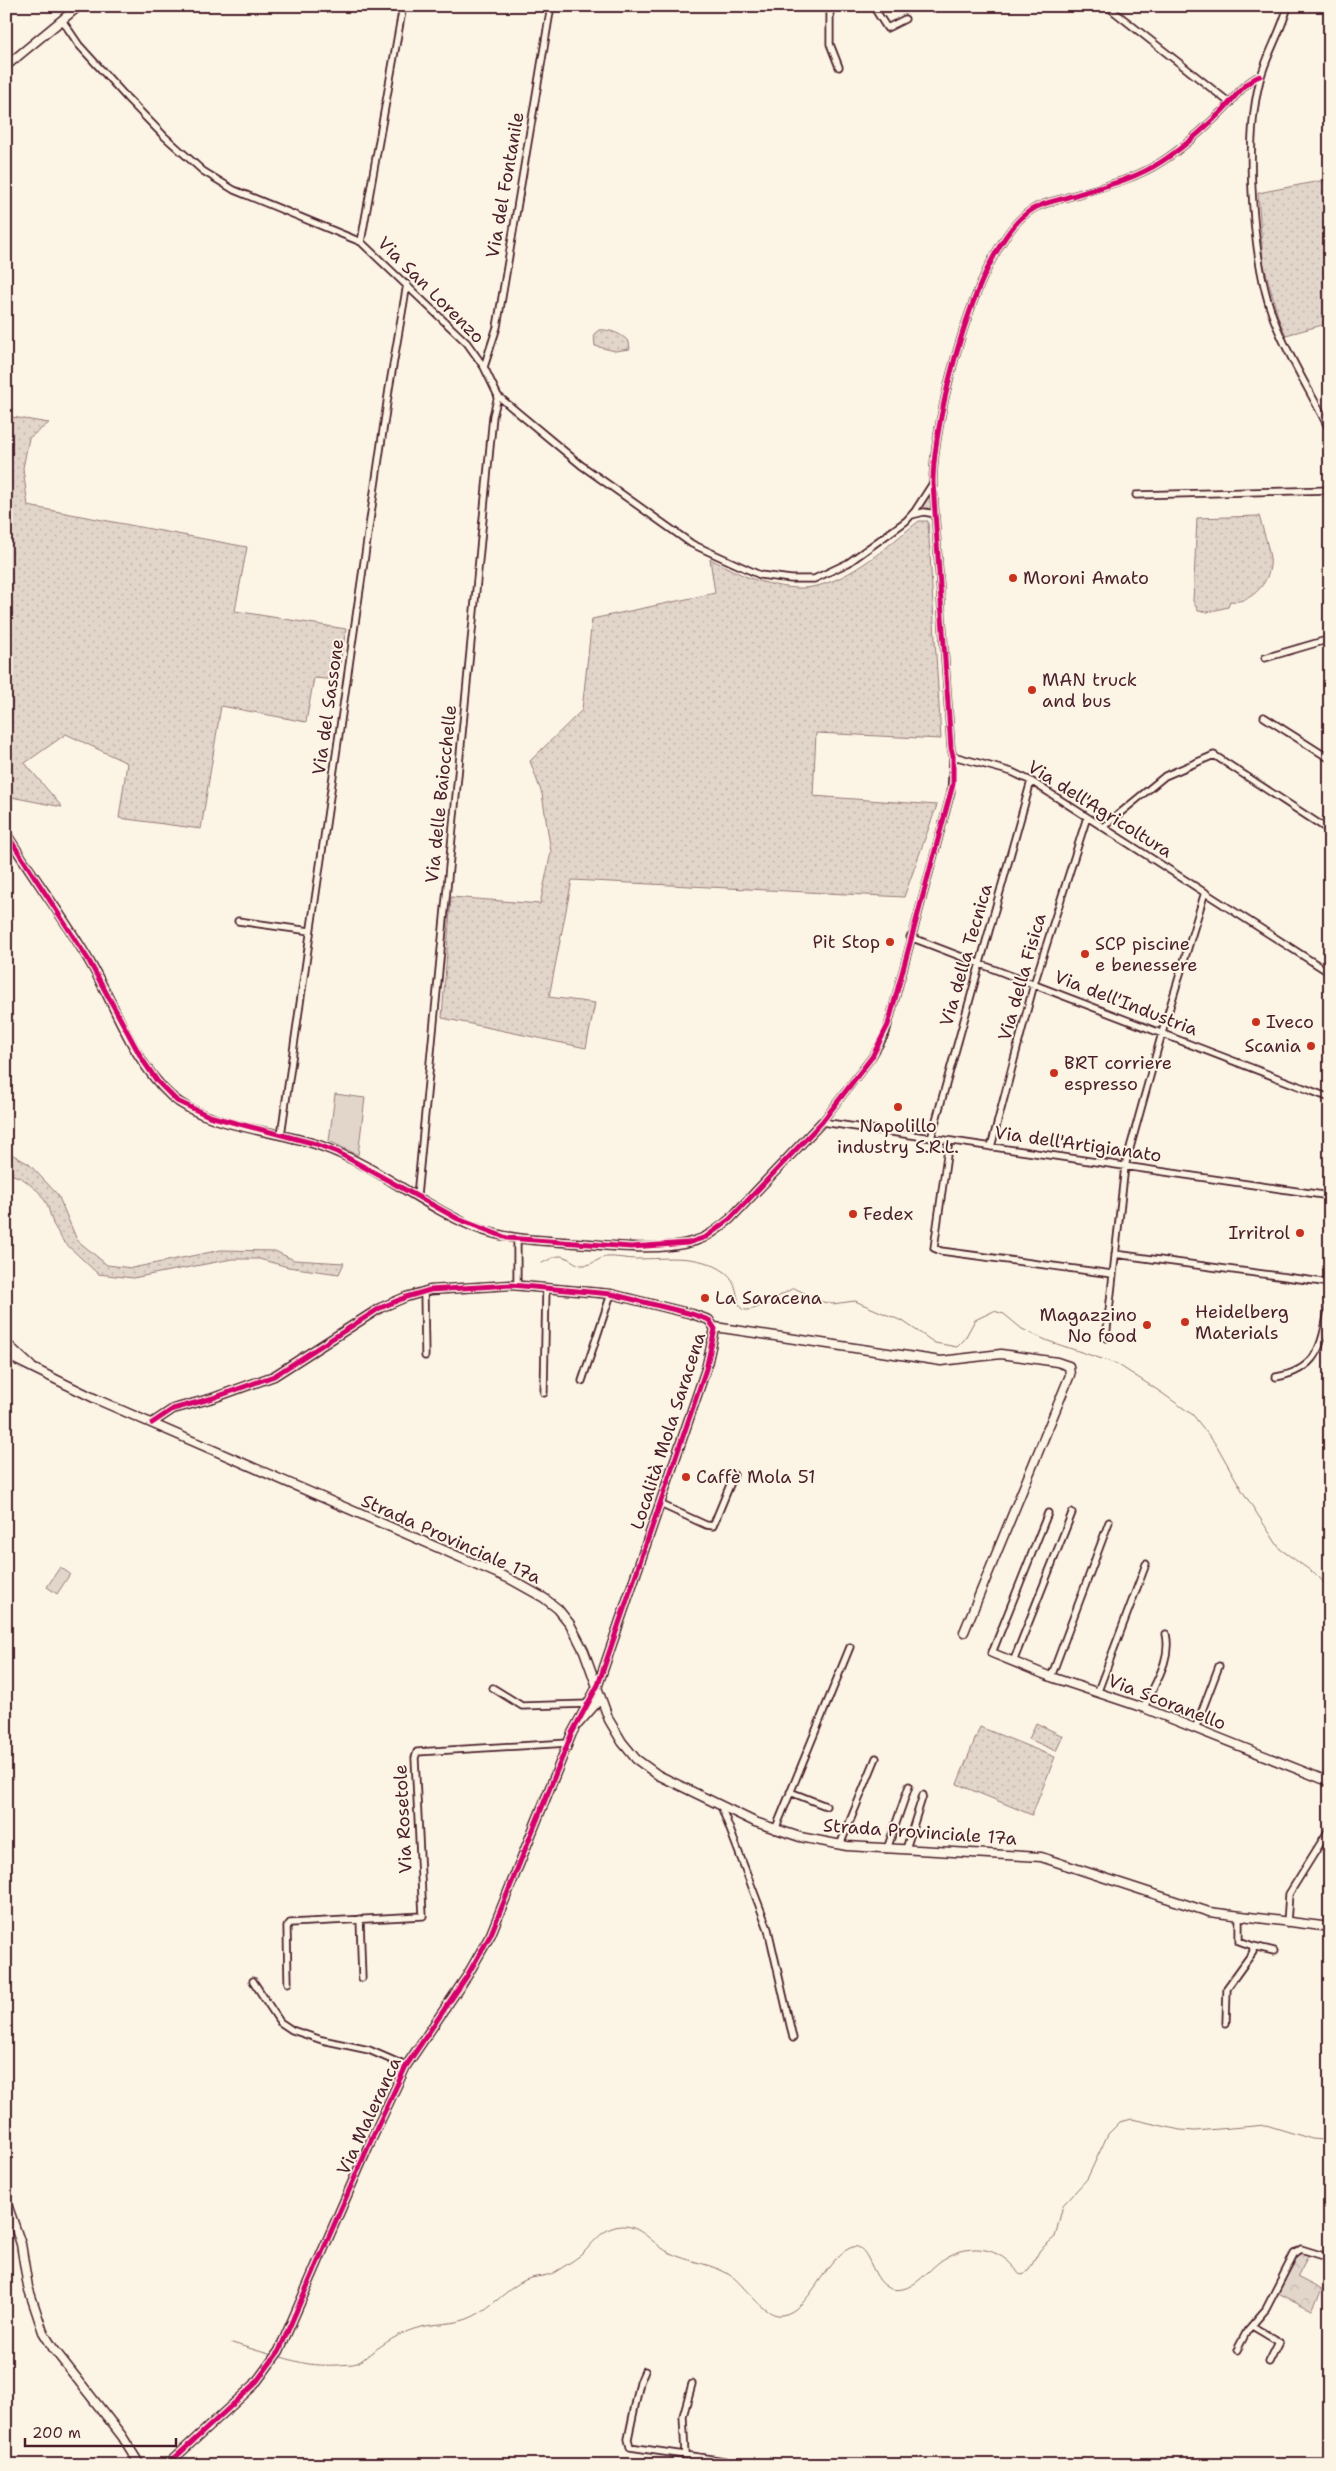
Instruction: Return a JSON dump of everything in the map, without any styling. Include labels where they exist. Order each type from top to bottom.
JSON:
[{"type":"street","points":[[6,66],[78,6]]},
{"type":"street","points":[[362,242],[403,6]]},
{"type":"street","name":"Via del Fontanile","points":[[484,367],[497,327],[550,6]]},
{"type":"street","points":[[830,6],[830,44],[840,67]]},
{"type":"street","points":[[873,6],[887,28],[905,19]]},
{"type":"street","points":[[1107,6],[1230,103]]},
{"type":"street","points":[[1288,6],[1260,76],[1256,101],[1252,167],[1259,262],[1276,326],[1330,431]]},
{"type":"street","name":"Via San Lorenzo","points":[[62,20],[82,49],[126,98],[164,136],[212,178],[234,190],[362,242],[465,340],[484,367],[498,396],[568,455],[675,534],[733,564],[760,574],[803,580],[824,576],[854,559],[912,516]]},
{"type":"street","points":[[6,833],[85,953],[142,1059],[162,1086],[177,1101],[195,1111],[337,1152],[472,1226],[517,1240],[626,1247],[685,1243],[700,1240],[730,1219],[822,1122],[882,1041],[888,1025],[910,937],[950,795],[954,756],[951,748],[933,483],[936,433],[955,361],[988,266],[1008,231],[1025,214],[1038,206],[1123,180],[1159,164],[1191,139],[1230,103],[1250,81],[1260,76]]},
{"type":"street","name":"Via del Sassone","points":[[281,1135],[389,389],[407,284]]},
{"type":"street","name":"Via delle Baiocchelle","points":[[417,1196],[493,416],[498,396]]},
{"type":"street","points":[[912,516],[933,483]]},
{"type":"street","points":[[1136,495],[1330,490]]},
{"type":"street","points":[[912,516],[924,512],[935,514]]},
{"type":"street","points":[[1266,658],[1330,639]]},
{"type":"street","points":[[1264,717],[1330,759]]},
{"type":"street","points":[[1103,827],[1165,776],[1214,755],[1330,831]]},
{"type":"street","name":"Via dell'Agricoltura","points":[[954,756],[1012,772],[1031,781],[1330,974]]},
{"type":"street","name":"Via della Tecnica","points":[[930,1138],[1031,781]]},
{"type":"street","name":"Via della Fisica","points":[[991,1147],[1034,984],[1087,817]]},
{"type":"street","points":[[1106,1338],[1125,1166],[1162,1033],[1205,892]]},
{"type":"street","points":[[238,921],[310,931]]},
{"type":"street","name":"Via dell'Industria","points":[[910,937],[1330,1098]]},
{"type":"street","name":"Via dell'Artigianato","points":[[822,1122],[1330,1196]]},
{"type":"street","points":[[949,1140],[934,1248],[941,1251],[1112,1274]]},
{"type":"street","points":[[517,1240],[517,1285]]},
{"type":"street","points":[[1115,1254],[1330,1283]]},
{"type":"street","name":"Località Mola Saracena","points":[[152,1423],[173,1409],[213,1398],[274,1376],[380,1308],[424,1291],[459,1287],[517,1285],[611,1294],[688,1312],[707,1319],[715,1327],[715,1334],[706,1369],[597,1689],[575,1727]]},
{"type":"street","points":[[544,1393],[546,1288]]},
{"type":"street","points":[[424,1291],[425,1356]]},
{"type":"street","points":[[582,1380],[611,1294]]},
{"type":"street","points":[[1276,1377],[1294,1374],[1310,1364],[1322,1339],[1330,1300]]},
{"type":"street","points":[[715,1327],[938,1360],[1005,1354],[1058,1362],[1069,1366],[1070,1375],[964,1632]]},
{"type":"street","points":[[6,1343],[36,1371]]},
{"type":"street","name":"Strada Provinciale 17a","points":[[6,1355],[36,1371],[510,1579],[539,1594],[558,1609],[575,1633],[600,1699],[616,1733],[639,1762],[658,1775],[720,1806],[775,1830],[840,1845],[887,1849],[1022,1854],[1046,1858],[1197,1908],[1239,1917],[1330,1927]]},
{"type":"street","points":[[660,1504],[706,1526],[713,1526],[734,1475]]},
{"type":"street","points":[[992,1653],[1048,1513]]},
{"type":"street","points":[[1013,1662],[1072,1513]]},
{"type":"street","points":[[1051,1677],[1109,1522]]},
{"type":"street","points":[[1098,1691],[1146,1564]]},
{"type":"street","points":[[1144,1708],[1166,1659],[1168,1648],[1166,1634]]},
{"type":"street","points":[[775,1830],[850,1647]]},
{"type":"street","name":"Via Scoranello","points":[[992,1653],[1051,1677],[1098,1691],[1144,1708],[1330,1782]]},
{"type":"street","points":[[1195,1729],[1219,1666]]},
{"type":"street","points":[[493,1688],[522,1706],[588,1704]]},
{"type":"street","points":[[575,1727],[588,1715],[600,1699]]},
{"type":"street","name":"Via Maleranca","points":[[167,2465],[254,2385],[271,2364],[288,2332],[368,2147],[406,2066],[485,1946],[508,1894],[575,1727]]},
{"type":"street","name":"Via Rosetole","points":[[360,1919],[423,1916],[416,1753],[421,1751],[568,1744]]},
{"type":"street","points":[[840,1845],[876,1758]]},
{"type":"street","points":[[887,1849],[909,1786]]},
{"type":"street","points":[[790,1792],[826,1806]]},
{"type":"street","points":[[906,1849],[923,1795]]},
{"type":"street","points":[[720,1806],[768,1929],[793,2038]]},
{"type":"street","points":[[1287,1922],[1289,1894],[1330,1828]]},
{"type":"street","points":[[1239,1917],[1240,1942],[1274,1951]]},
{"type":"street","points":[[288,1983],[289,1924],[360,1919],[362,1978]]},
{"type":"street","points":[[1226,2023],[1227,1988],[1250,1957],[1253,1946]]},
{"type":"street","points":[[253,1981],[280,2022],[292,2030],[322,2040],[369,2050],[406,2066]]},
{"type":"street","points":[[6,2201],[21,2244],[28,2287],[43,2332],[53,2348],[122,2436],[140,2465]]},
{"type":"street","points":[[1237,2350],[1247,2331],[1266,2309],[1294,2254],[1301,2249],[1330,2258]]},
{"type":"street","points":[[1252,2326],[1279,2342],[1269,2362]]},
{"type":"street","points":[[645,2371],[640,2382],[628,2439],[629,2444],[646,2450],[725,2461],[727,2465]]},
{"type":"street","points":[[684,2454],[683,2416],[692,2384]]},
{"type":"green space","points":[[1330,179],[1330,323],[1286,335],[1279,320],[1263,262],[1258,193]]},
{"type":"green space","points":[[599,330],[611,331],[623,337],[629,342],[630,349],[615,351],[595,346],[594,334]]},
{"type":"green space","points":[[6,416],[49,423],[29,438],[23,468],[28,506],[247,547],[235,611],[346,629],[337,680],[314,678],[306,722],[221,706],[201,829],[119,818],[127,763],[66,734],[25,763],[62,807],[6,796]]},
{"type":"green space","points":[[930,490],[931,510],[917,511]]},
{"type":"green space","points":[[1259,516],[1270,558],[1268,574],[1264,582],[1253,595],[1246,599],[1230,601],[1228,607],[1208,612],[1198,611],[1193,601],[1197,518]]},
{"type":"green space","points":[[919,521],[928,521],[941,739],[816,733],[813,796],[937,805],[904,897],[572,880],[549,997],[595,1003],[586,1048],[442,1018],[451,897],[540,904],[551,852],[542,794],[530,761],[582,710],[592,619],[715,593],[710,559],[750,578],[774,585],[800,588],[827,583],[869,560]]},
{"type":"green space","points":[[335,1094],[365,1098],[358,1155],[329,1141]]},
{"type":"green space","points":[[6,1151],[29,1164],[58,1195],[77,1240],[107,1265],[132,1268],[221,1250],[275,1251],[294,1260],[344,1263],[339,1274],[288,1267],[259,1259],[232,1259],[133,1278],[98,1274],[63,1241],[53,1224],[47,1204],[39,1192],[23,1179],[6,1172]]},
{"type":"green space","points":[[60,1567],[70,1574],[57,1594],[47,1587]]},
{"type":"green space","points":[[1036,1723],[1063,1736],[1056,1751],[1029,1739]]},
{"type":"green space","points":[[980,1727],[1055,1757],[1032,1815],[957,1784]]},
{"type":"green space","points":[[1300,2252],[1309,2254],[1297,2277],[1322,2290],[1312,2310],[1278,2293]]},
{"type":"waterway","points":[[542,1263],[560,1256],[581,1265],[610,1257],[636,1259],[682,1258],[704,1262],[715,1266],[730,1277],[742,1309],[753,1309],[794,1288],[823,1302],[832,1304],[855,1301],[904,1322],[935,1343],[957,1347],[964,1340],[975,1320],[994,1311],[1004,1314],[1022,1329],[1048,1341],[1117,1364],[1193,1415],[1217,1446],[1243,1492],[1280,1549],[1318,1576],[1330,1590]]},
{"type":"waterway","points":[[278,2356],[315,2365],[357,2363],[387,2342],[408,2331],[459,2321],[474,2316],[518,2284],[525,2280],[555,2272],[581,2255],[605,2232],[615,2227],[623,2226],[637,2230],[661,2248],[676,2256],[727,2273],[756,2301],[769,2312],[776,2315],[782,2315],[801,2305],[832,2263],[850,2248],[857,2247],[863,2251],[877,2277],[892,2289],[908,2287],[949,2256],[971,2249],[982,2249],[992,2252],[1002,2257],[1019,2274],[1023,2275],[1029,2270],[1040,2250],[1055,2237],[1063,2205],[1087,2179],[1108,2134],[1120,2122],[1132,2119],[1180,2130],[1195,2131],[1266,2125],[1312,2139],[1324,2140],[1330,2137]]},
{"type":"waterway","points":[[232,2343],[272,2355]]},
{"type":"cycle path","points":[[6,833],[88,959],[142,1059],[157,1081],[177,1101],[209,1116],[316,1144],[337,1152],[458,1219],[507,1238],[631,1247],[688,1243],[706,1237],[730,1219],[822,1122],[872,1057],[888,1025],[953,784],[953,756],[933,483],[935,454],[950,377],[962,334],[977,293],[994,256],[1013,227],[1033,209],[1049,202],[1114,183],[1150,169],[1193,138],[1244,87],[1260,76]]},
{"type":"cycle path","points":[[152,1423],[173,1409],[213,1398],[274,1376],[380,1308],[406,1297],[430,1290],[511,1285],[611,1294],[692,1314],[709,1320],[715,1329],[706,1369],[598,1685],[572,1733],[491,1934],[467,1976],[406,2066],[368,2147],[279,2351],[254,2385],[167,2465]]},
{"type":"place","name":"Moroni Amato","points":[[1013,578]]},
{"type":"place","name":"MAN truck and bus","points":[[1032,690]]},
{"type":"place","name":"Pit Stop","points":[[890,942]]},
{"type":"place","name":"SCP piscine e benessere","points":[[1085,954]]},
{"type":"place","name":"Iveco","points":[[1256,1022]]},
{"type":"place","name":"Scania","points":[[1311,1046]]},
{"type":"place","name":"BRT corriere espresso","points":[[1054,1073]]},
{"type":"place","name":"Napolillo industry S.R.L.","points":[[898,1107]]},
{"type":"place","name":"Fedex","points":[[853,1214]]},
{"type":"place","name":"Irritrol","points":[[1300,1233]]},
{"type":"place","name":"La Saracena","points":[[705,1298]]},
{"type":"place","name":"Heidelberg Materials","points":[[1185,1322]]},
{"type":"place","name":"Magazzino No food","points":[[1147,1325]]},
{"type":"place","name":"Caffè Mola 51","points":[[686,1477]]}]
